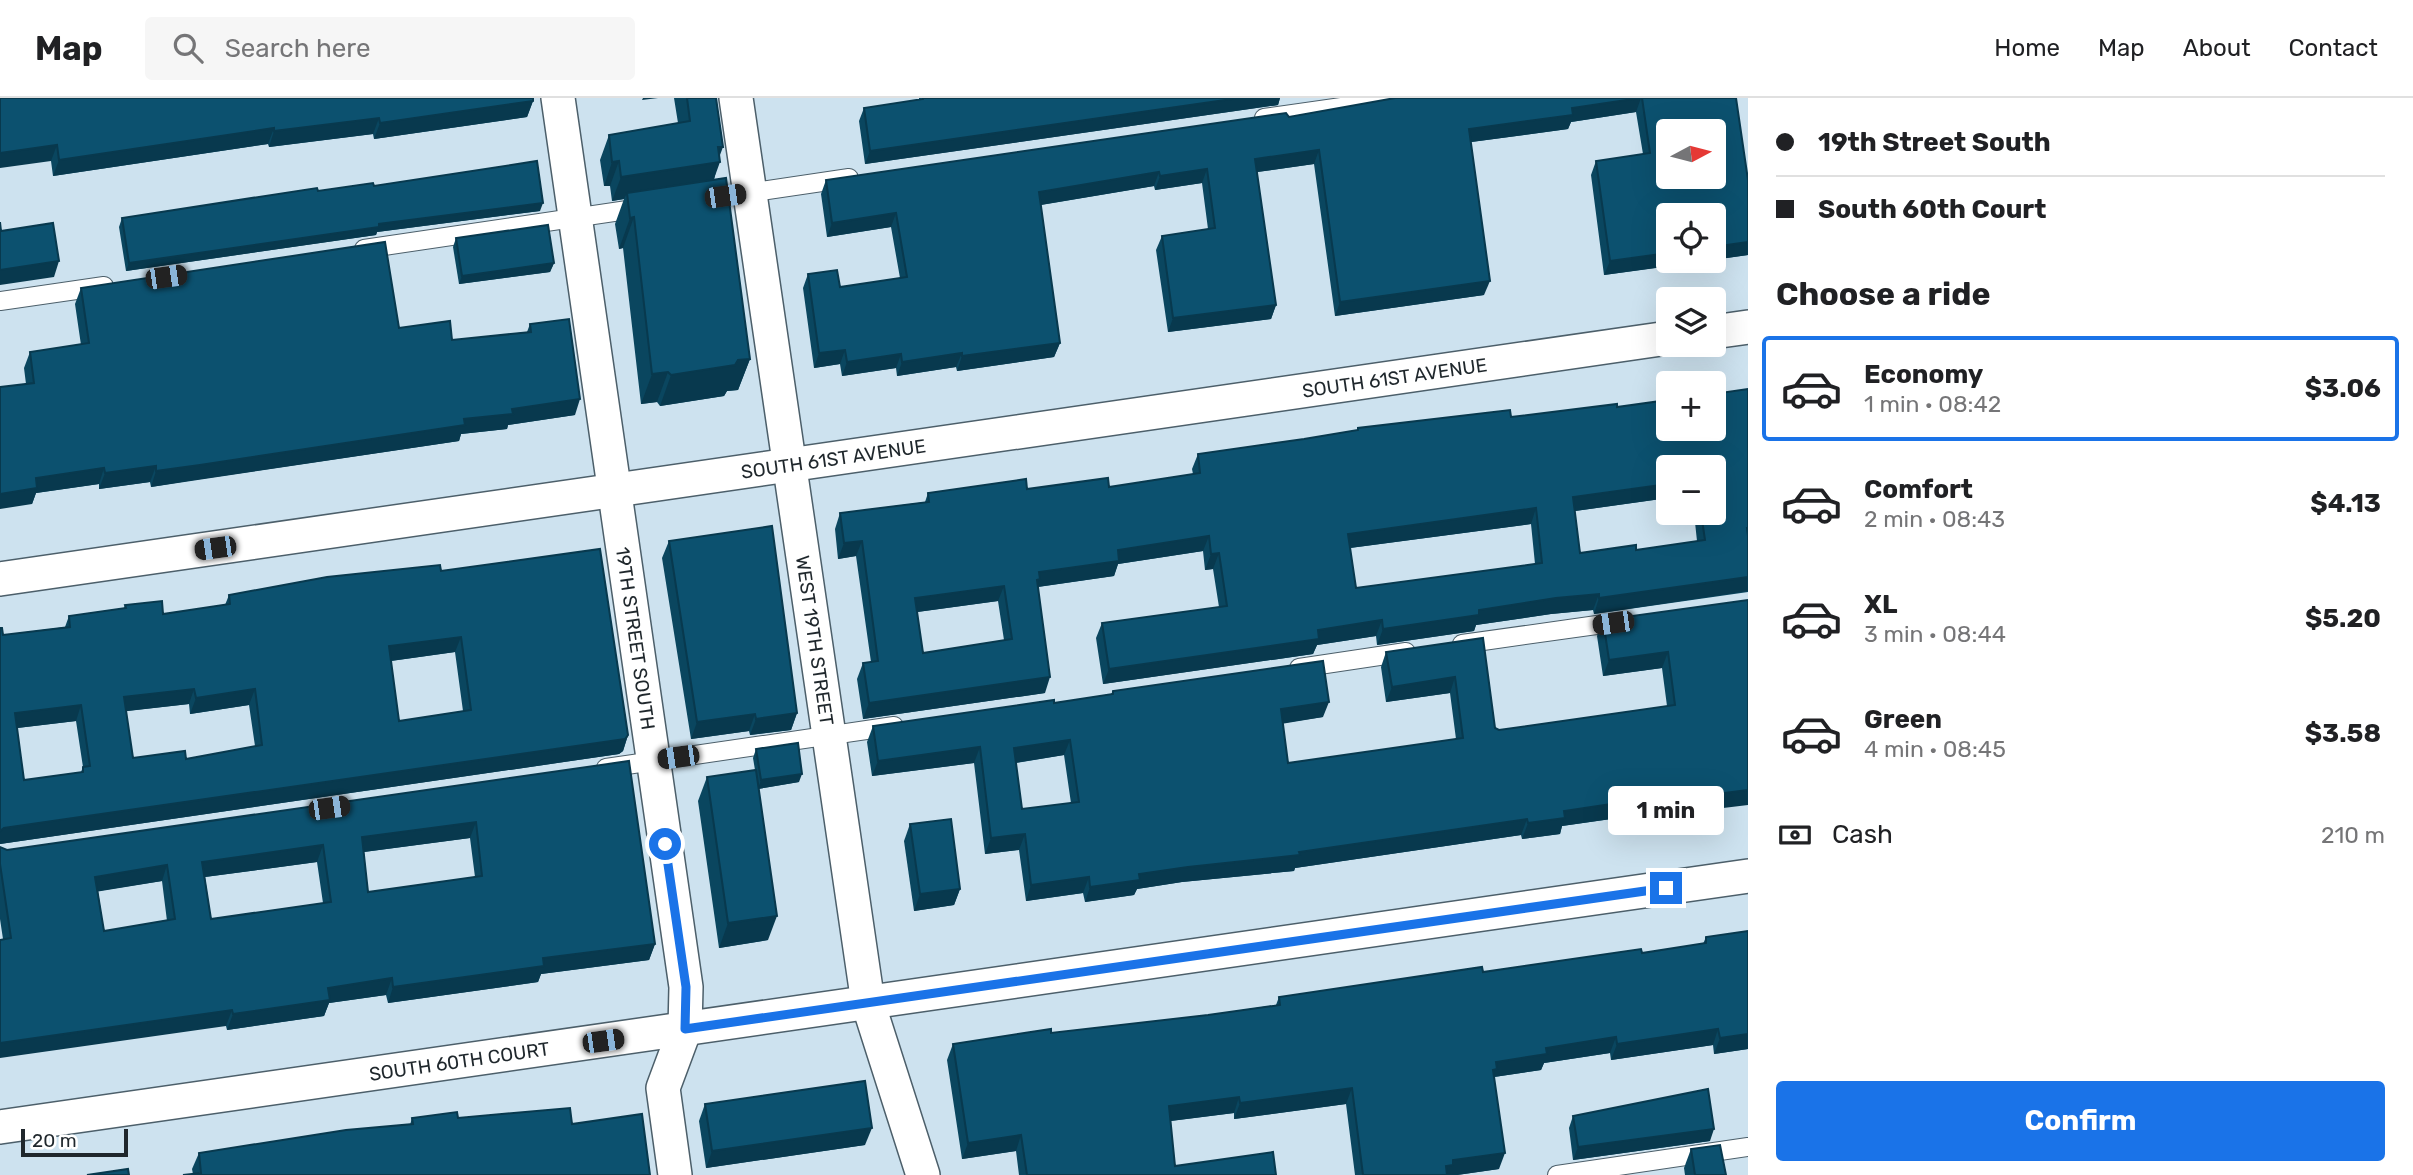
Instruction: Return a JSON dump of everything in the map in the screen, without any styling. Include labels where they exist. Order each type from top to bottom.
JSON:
[{"type":"street","name":"19TH STREET SOUTH","points":[[558,98],[686,987],[685,1029],[663,1088],[675,1175]]},
{"type":"street","name":"WEST 19TH STREET","points":[[736,98],[868,1003],[923,1175]]},
{"type":"street","points":[[1726,330],[1748,327]]},
{"type":"street","name":"SOUTH 61ST AVENUE","points":[[0,579],[1656,340]]},
{"type":"street","name":"SOUTH 60TH COURT","points":[[0,1127],[1748,876]]},
{"type":"lane","points":[[1240,122],[1404,98]]},
{"type":"lane","points":[[684,202],[870,175]]},
{"type":"lane","points":[[345,251],[659,206]]},
{"type":"lane","points":[[0,301],[124,283]]},
{"type":"lane","points":[[1446,647],[1638,619]]},
{"type":"lane","points":[[1281,670],[1418,651]]},
{"type":"lane","points":[[589,770],[910,724]]},
{"type":"lane","points":[[1557,1175],[1748,1147]]},
{"type":"building","points":[[0,98],[533,98],[533,101],[380,123],[379,118],[274,131],[274,128],[59,160],[57,145],[0,153]]},
{"type":"building","points":[[687,98],[716,98],[723,147],[718,147],[720,162],[621,177],[619,161],[612,162],[609,135],[690,121]]},
{"type":"building","points":[[923,98],[1239,98],[870,151],[864,108]]},
{"type":"building","points":[[1395,98],[1640,98],[1572,108],[1573,115],[1469,129],[1490,281],[1340,302],[1319,150],[1255,159],[1276,305],[1173,318],[1162,236],[1215,228],[1207,169],[1160,176],[1159,172],[1039,192],[1060,343],[902,362],[901,354],[847,362],[845,350],[819,353],[808,274],[837,270],[840,287],[907,277],[896,213],[832,223],[826,180],[1286,113],[1289,117]]},
{"type":"building","points":[[1642,98],[1736,98],[1748,180],[1748,242],[1726,245],[1726,203],[1656,203],[1656,255],[1610,261],[1596,161],[1650,153]]},
{"type":"building","points":[[537,161],[543,203],[379,224],[379,227],[129,263],[122,218],[317,188],[318,191],[373,183],[374,186]]},
{"type":"building","points":[[726,178],[750,359],[738,360],[735,365],[671,375],[668,372],[652,374],[634,217],[630,218],[627,193]]},
{"type":"building","points":[[0,222],[1,231],[53,223],[59,261],[0,270]]},
{"type":"building","points":[[548,225],[554,263],[462,276],[456,238]]},
{"type":"building","points":[[385,242],[399,328],[450,321],[452,340],[531,332],[530,324],[569,319],[580,399],[512,409],[513,414],[464,419],[465,425],[200,465],[156,471],[156,466],[105,473],[104,468],[36,478],[37,488],[0,494],[0,387],[34,383],[30,352],[89,343],[81,288]]},
{"type":"building","points":[[1748,389],[1748,577],[1599,598],[1599,594],[1556,598],[1479,610],[1479,615],[1383,629],[1382,620],[1318,630],[1319,639],[1109,669],[1102,623],[1227,606],[1219,553],[1211,554],[1209,536],[1118,550],[1119,561],[1039,572],[1040,579],[1037,580],[1050,677],[869,703],[863,663],[878,661],[862,541],[844,543],[840,513],[929,502],[928,493],[1026,479],[1027,489],[1108,478],[1109,487],[1200,473],[1198,454],[1304,439],[1358,428],[1510,410],[1511,417],[1617,404],[1617,407],[1656,402],[1656,441],[1726,441],[1726,392]],"holes":[[[1656,455],[1726,455],[1726,525],[1703,525],[1705,540],[1636,550],[1636,545],[1580,553],[1573,497],[1656,486]],[[1536,508],[1542,563],[1356,588],[1348,534]],[[1004,586],[1012,639],[923,653],[915,598]]]},
{"type":"building","points":[[772,526],[797,713],[756,719],[755,714],[697,722],[669,541]]},
{"type":"building","points":[[600,549],[628,735],[625,739],[4,828],[0,831],[0,628],[3,635],[70,627],[69,616],[162,601],[163,614],[230,604],[229,595],[327,577],[440,565],[441,571]],"holes":[[[461,637],[471,710],[399,721],[389,646]],[[194,689],[196,698],[255,689],[262,745],[186,759],[185,751],[133,758],[124,697]],[[81,705],[90,766],[83,767],[83,772],[24,780],[15,713]]]},
{"type":"building","points":[[1748,600],[1748,790],[1638,804],[1637,800],[1564,811],[1565,818],[1528,823],[1527,819],[1299,852],[1300,855],[1139,874],[1140,880],[1090,887],[1089,877],[1031,885],[1025,834],[991,838],[980,747],[878,761],[873,726],[1054,700],[1054,703],[1113,694],[1113,691],[1323,661],[1329,702],[1281,709],[1288,763],[1463,738],[1455,677],[1392,687],[1386,652],[1483,638],[1495,728],[1499,730],[1675,705],[1668,652],[1609,660],[1603,620]],"holes":[[[1070,740],[1079,802],[1022,809],[1014,748]]]},
{"type":"building","points":[[798,743],[802,774],[761,780],[756,749]]},
{"type":"building","points":[[629,761],[655,944],[543,958],[544,966],[393,987],[392,978],[328,988],[330,1000],[233,1014],[232,1010],[0,1043],[0,940],[11,938],[0,847],[7,850]],"holes":[[[476,822],[482,876],[368,892],[362,837]],[[323,845],[331,902],[211,919],[202,862]],[[167,865],[175,919],[104,931],[95,877]]]},
{"type":"building","points":[[756,770],[777,916],[728,923],[707,777]]},
{"type":"building","points":[[951,819],[960,889],[920,894],[910,824]]},
{"type":"building","points":[[1748,931],[1748,1034],[1720,1038],[1718,1029],[1617,1044],[1616,1037],[1546,1048],[1547,1054],[1496,1062],[1497,1069],[1493,1070],[1505,1153],[1453,1160],[1453,1165],[1446,1166],[1447,1175],[1363,1175],[1352,1088],[1240,1103],[1239,1097],[1169,1106],[1175,1166],[1273,1152],[1276,1175],[1027,1175],[1021,1135],[968,1143],[953,1044],[1051,1029],[1051,1033],[1280,1005],[1279,997],[1482,967],[1483,972],[1641,949],[1642,953],[1706,943],[1706,937]]},
{"type":"building","points":[[865,1081],[872,1128],[712,1151],[705,1104]]},
{"type":"building","points":[[1708,1089],[1714,1129],[1578,1147],[1573,1116]]},
{"type":"building","points":[[570,1108],[572,1124],[642,1114],[650,1175],[183,1175],[201,1173],[199,1153],[346,1130],[413,1124],[412,1118],[457,1112],[458,1118]]},
{"type":"building","points":[[1720,1145],[1726,1175],[1695,1175],[1691,1149]]},
{"type":"building","points":[[128,1169],[129,1175],[87,1175]]},
{"type":"route","points":[[665,844],[686,987],[685,1029],[1666,888]]}]
